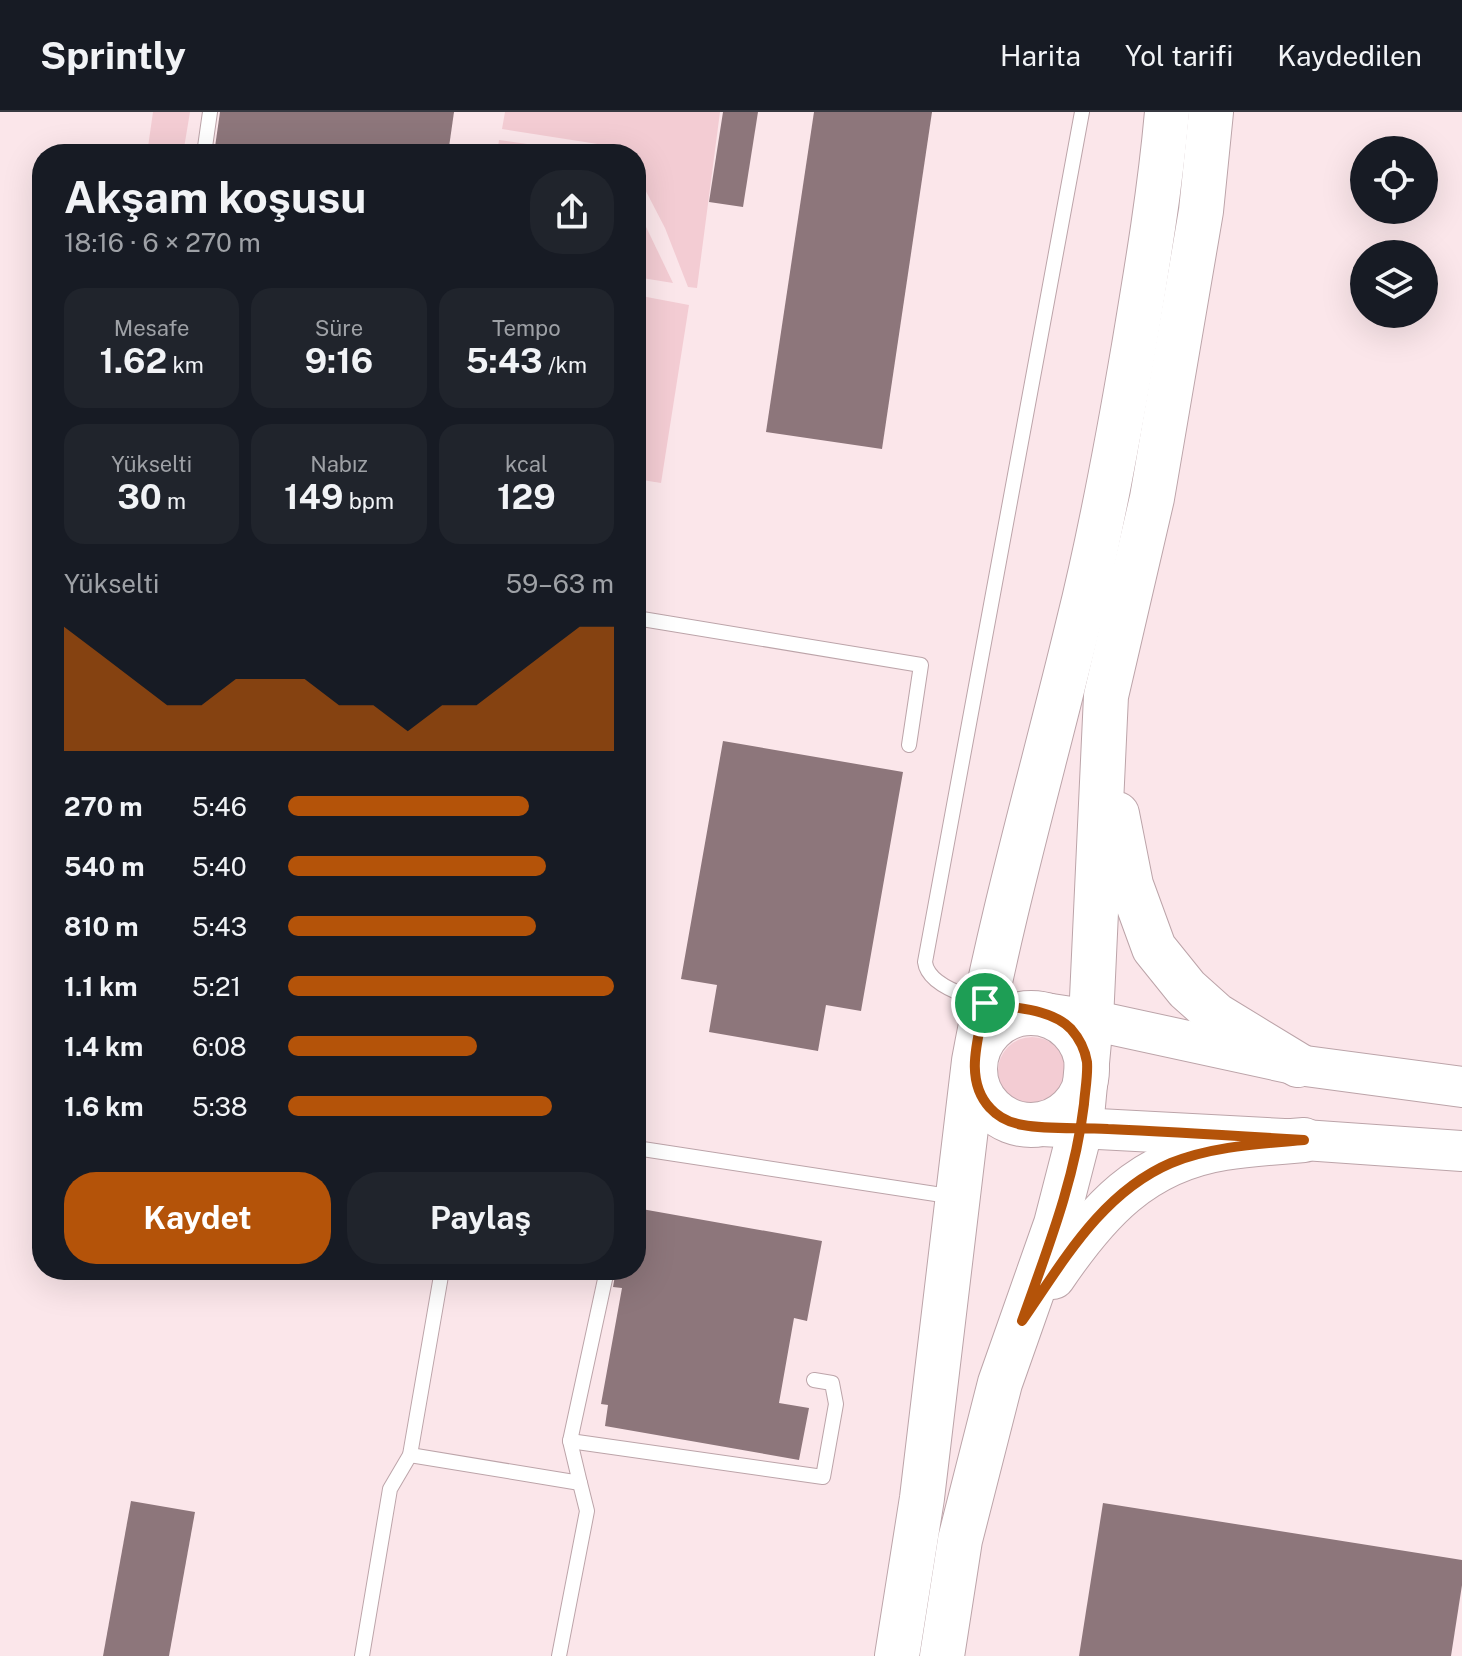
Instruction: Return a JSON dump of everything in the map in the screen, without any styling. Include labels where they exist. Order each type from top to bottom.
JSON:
[{"type":"main road","points":[[897,1656],[922,1498],[974,1061],[985,1003],[1110,487],[1160,193],[1167,112]]},
{"type":"main road","points":[[942,1656],[960,1540],[1000,1383],[1056,1224],[1081,1127],[1091,1020],[1106,696],[1152,498],[1201,211],[1211,112]]},
{"type":"main road","points":[[1106,696],[1117,818],[1131,885],[1154,948],[1187,989],[1216,1015],[1298,1065]]},
{"type":"main road","points":[[1038,1012],[1056,1018],[1070,1028],[1081,1042],[1087,1059],[1087,1076],[1082,1094],[1071,1108],[1049,1121],[1023,1125],[1006,1120],[991,1110],[981,1096],[975,1079],[974,1061],[979,1044],[989,1029],[1021,1013],[1038,1012]]},
{"type":"main road","points":[[1022,1321],[1083,1232],[1128,1189],[1171,1163],[1221,1149],[1304,1140]]},
{"type":"street","points":[[1038,1012],[1091,1020],[1298,1065],[1462,1087]]},
{"type":"street","points":[[1023,1125],[1462,1151]]},
{"type":"lane","points":[[205,144],[210,112]]},
{"type":"lane","points":[[1038,1012],[985,1003],[933,979],[925,962],[1082,112]]},
{"type":"lane","points":[[646,620],[921,665],[909,745]]},
{"type":"lane","points":[[646,1150],[959,1198]]},
{"type":"lane","points":[[362,1656],[390,1489],[410,1455],[440,1280]]},
{"type":"lane","points":[[559,1656],[587,1511],[570,1441],[605,1280]]},
{"type":"lane","points":[[570,1441],[823,1477],[836,1404],[832,1383],[814,1380]]},
{"type":"lane","points":[[410,1455],[580,1483]]},
{"type":"shaded area","points":[[0,112],[1462,112],[1462,1656],[0,1656]]},
{"type":"shaded area","points":[[153,112],[190,112],[185,144],[148,144]]},
{"type":"shaded area","points":[[505,112],[720,112],[697,288],[688,287],[665,228],[646,191],[646,144],[598,144],[502,129]]},
{"type":"shaded area","points":[[499,140],[527,144],[498,144]]},
{"type":"shaded area","points":[[646,227],[673,283],[646,279]]},
{"type":"shaded area","points":[[646,297],[689,305],[661,483],[646,481]]},
{"type":"shaded area","points":[[1032,1037],[1056,1047],[1066,1071],[1056,1095],[1032,1105],[1008,1095],[998,1071],[1008,1047]]},
{"type":"building","points":[[220,112],[454,112],[449,144],[215,144]]},
{"type":"building","points":[[723,112],[758,112],[743,207],[709,202]]},
{"type":"building","points":[[814,112],[932,112],[882,449],[766,432]]},
{"type":"building","points":[[723,741],[903,772],[861,1011],[826,1005],[818,1051],[709,1032],[717,985],[681,979]]},
{"type":"building","points":[[646,1210],[822,1241],[807,1321],[794,1318],[779,1403],[809,1408],[799,1460],[605,1426],[608,1405],[601,1404],[622,1288],[613,1287],[614,1280],[646,1280]]},
{"type":"building","points":[[131,1501],[195,1512],[169,1656],[103,1656]]},
{"type":"building","points":[[1103,1503],[1462,1560],[1462,1585],[1451,1656],[1079,1656]]},
{"type":"route","points":[[985,1003],[974,1061],[975,1079],[981,1096],[991,1110],[1006,1120],[1023,1125],[1081,1127],[1304,1140],[1221,1149],[1171,1163],[1128,1189],[1083,1232],[1022,1321],[1056,1224],[1077,1148],[1081,1127],[1087,1076],[1087,1059],[1081,1042],[1070,1028],[1056,1018],[985,1003]]}]
